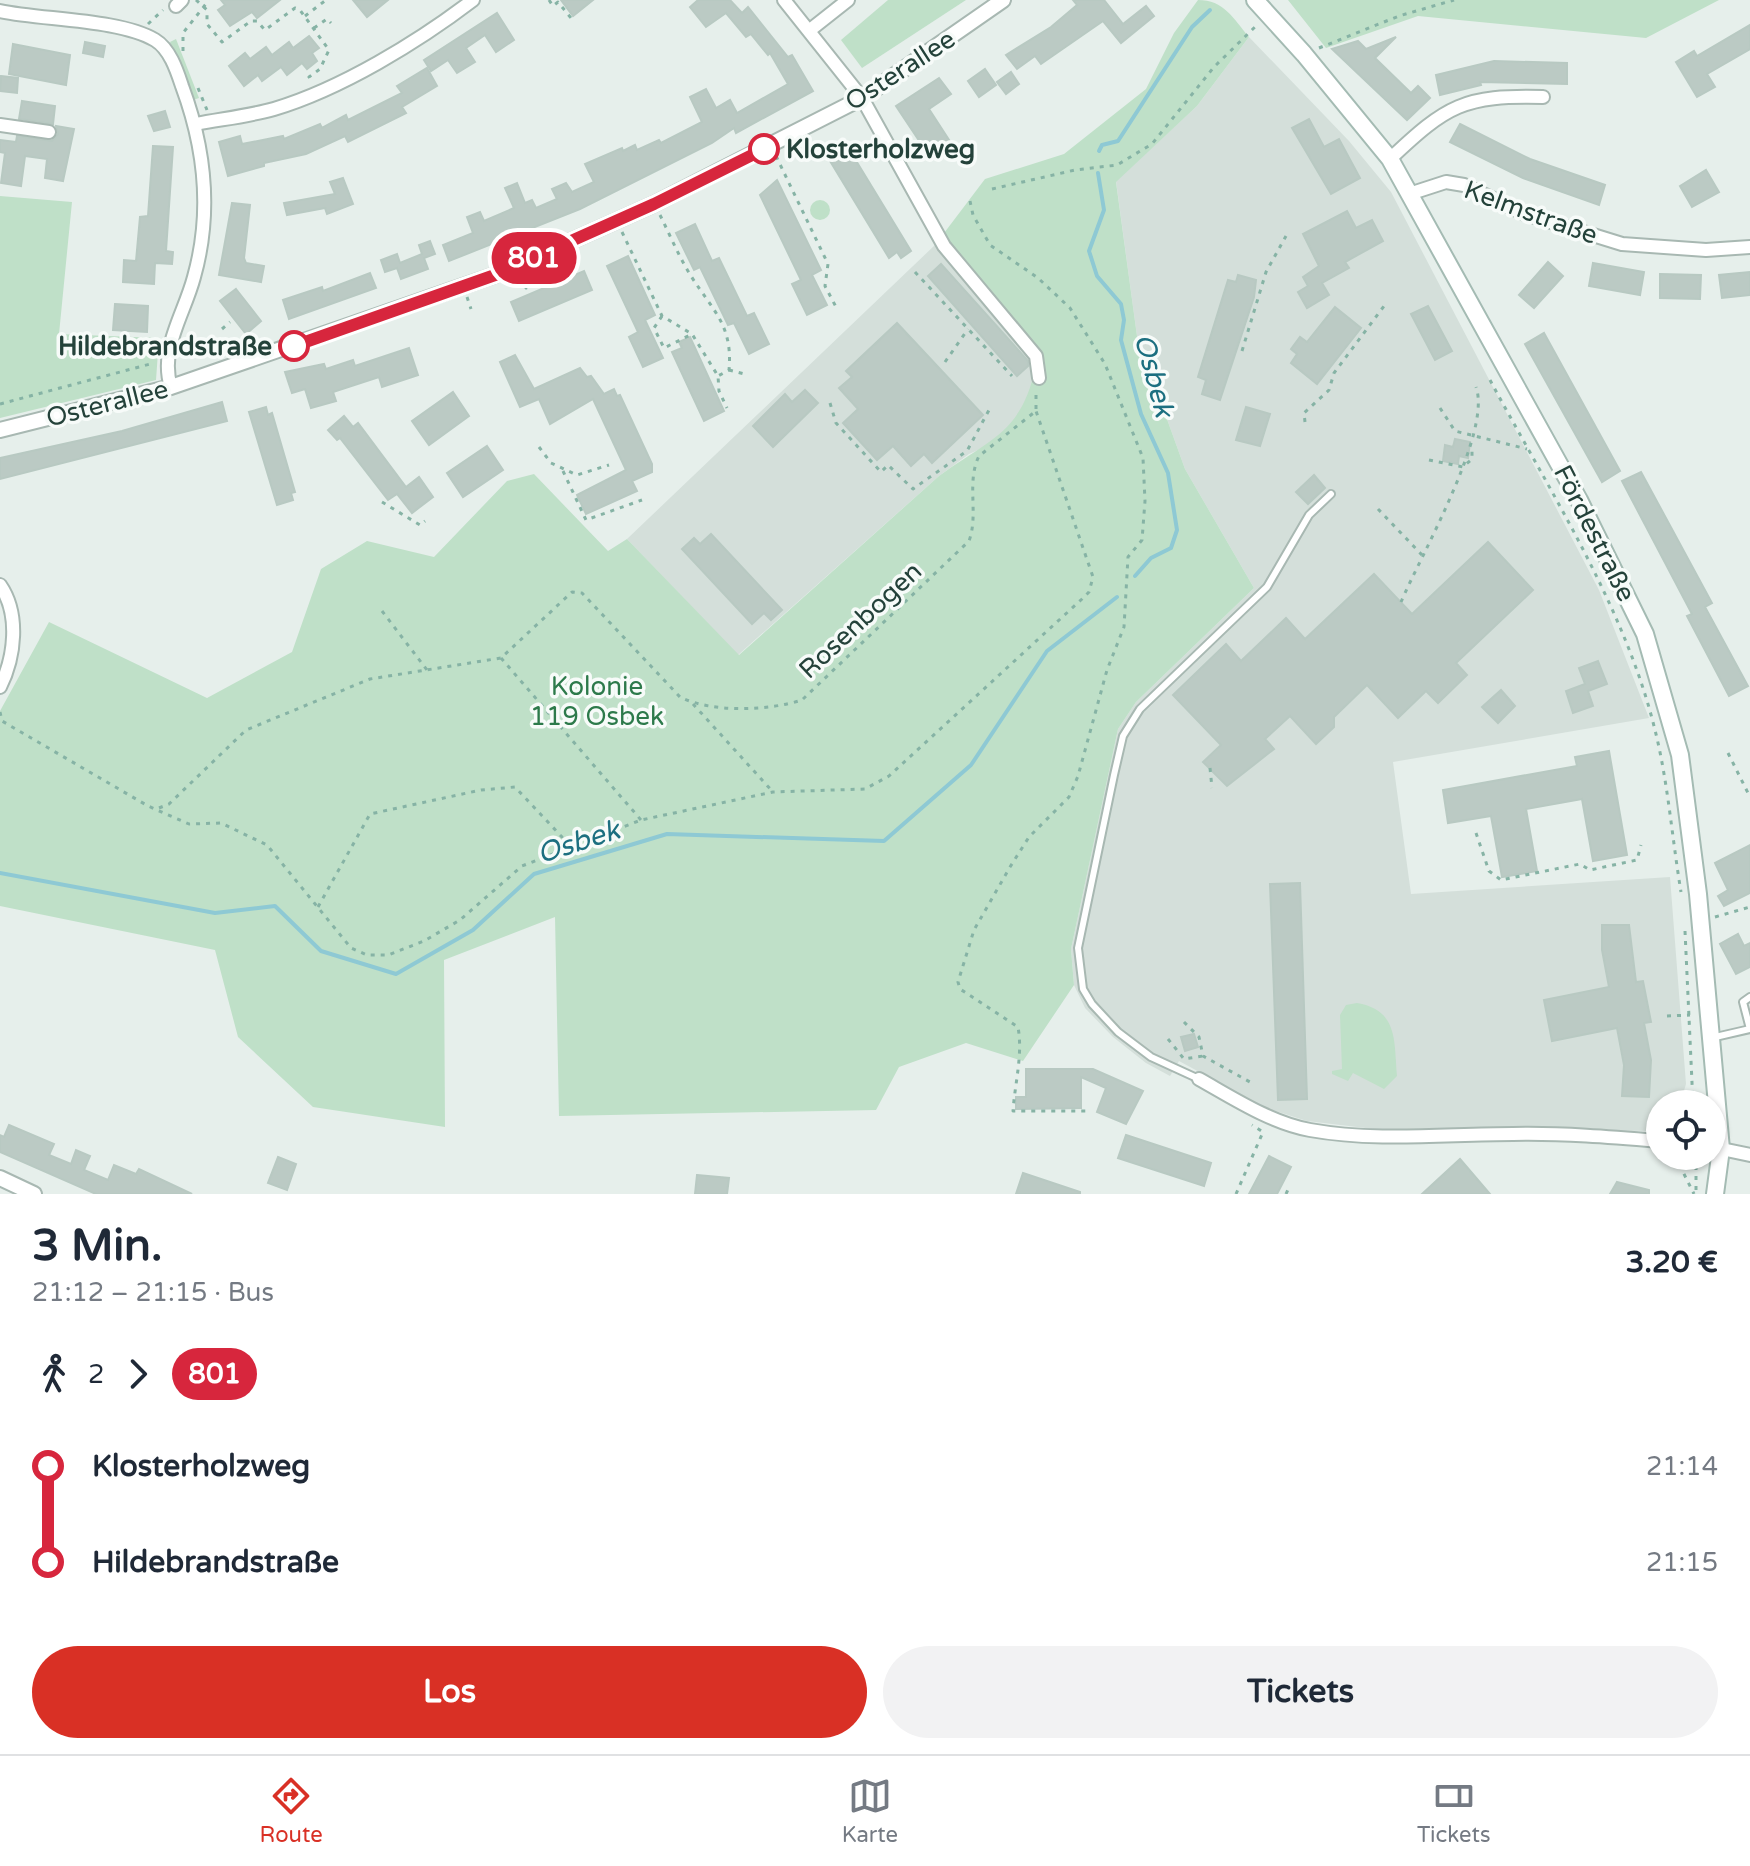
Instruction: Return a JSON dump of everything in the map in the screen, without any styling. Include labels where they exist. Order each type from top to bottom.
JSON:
[{"type":"main road","name":"Fördestraße","points":[[1255,0],[1304,54],[1390,159],[1579,500],[1645,634],[1680,755],[1692,926],[1709,1038],[1712,1090]]},
{"type":"main road","name":"Fördestraße","points":[[1715,1194],[1716,1170]]},
{"type":"street","points":[[196,124],[274,109],[317,92],[363,69],[473,0]]},
{"type":"street","points":[[784,0],[862,98],[944,246],[1036,356],[1039,378]]},
{"type":"street","points":[[810,30],[848,0]]},
{"type":"street","name":"Osterallee","points":[[0,430],[171,387],[517,265],[654,204],[862,98],[993,3]]},
{"type":"street","points":[[0,17],[0,11],[144,35],[166,50],[196,124],[205,193],[202,240],[188,299],[165,359],[171,387]]},
{"type":"street","points":[[1390,159],[1435,117],[1465,102],[1495,96],[1543,97]]},
{"type":"street","points":[[0,125],[49,132]]},
{"type":"street","name":"Kelmstraße","points":[[1409,194],[1446,182],[1464,185],[1525,214],[1622,244],[1706,250],[1750,247]]},
{"type":"street","points":[[0,585],[13,630],[13,651],[0,687]]},
{"type":"street","points":[[1199,1079],[1271,1116],[1307,1130],[1374,1137],[1542,1134],[1646,1140]]},
{"type":"street","points":[[1726,1150],[1750,1155]]},
{"type":"street","points":[[0,1178],[34,1194]]},
{"type":"lane","points":[[1199,1079],[1151,1057],[1118,1032],[1092,1004],[1083,989],[1078,948],[1117,762],[1123,736],[1140,709],[1267,587],[1309,515],[1331,494]]},
{"type":"lane","points":[[1709,1038],[1750,1029],[1743,1002],[1750,997]]},
{"type":"path","points":[[196,0],[207,10],[207,24],[222,42],[251,21],[257,21],[265,30],[295,8],[305,16],[329,50],[320,69],[309,77],[317,92]]},
{"type":"path","points":[[188,63],[181,40],[209,0]]},
{"type":"path","points":[[305,16],[326,0]]},
{"type":"path","points":[[549,0],[553,6],[558,2],[571,18]]},
{"type":"path","points":[[1304,54],[1399,16],[1454,0]]},
{"type":"path","points":[[144,35],[148,24],[165,8],[179,3]]},
{"type":"path","points":[[992,189],[1075,170],[1117,165],[1152,144],[1214,67],[1267,14]]},
{"type":"path","points":[[314,28],[327,19],[331,23]]},
{"type":"path","points":[[194,78],[212,121]]},
{"type":"path","points":[[771,145],[828,264],[825,286],[836,307]]},
{"type":"path","points":[[970,201],[973,215],[990,245],[1038,278],[1070,308],[1105,364],[1143,458],[1142,540],[1128,557],[1124,627],[1107,670],[1078,776],[1069,797],[1029,837],[1003,880],[974,930],[958,982],[960,989],[1018,1027],[1022,1050],[1015,1073],[1013,1111],[1088,1111]]},
{"type":"path","points":[[654,204],[691,275],[709,300],[732,343],[729,370]]},
{"type":"path","points":[[617,221],[662,316],[692,334],[718,376],[719,391],[727,408]]},
{"type":"path","points":[[1242,351],[1266,272],[1286,236]]},
{"type":"path","points":[[517,265],[526,288],[562,273]]},
{"type":"path","points":[[915,272],[1012,376]]},
{"type":"path","points":[[1305,422],[1304,413],[1329,390],[1334,373],[1384,306]]},
{"type":"path","points":[[662,316],[654,328],[664,348],[692,334]]},
{"type":"path","points":[[222,329],[230,322]]},
{"type":"path","points":[[945,362],[968,329]]},
{"type":"path","points":[[0,404],[165,359]]},
{"type":"path","points":[[718,376],[729,370],[748,375]]},
{"type":"path","points":[[0,712],[2,721],[158,809],[189,824],[221,823],[267,845],[351,948],[367,955],[388,955],[424,941],[460,920],[522,866],[641,820],[773,792],[856,789],[877,784],[1089,592],[1093,577],[1036,411],[1039,378]]},
{"type":"path","points":[[1490,380],[1609,603],[1655,729],[1682,901]]},
{"type":"path","points":[[1401,602],[1471,447],[1480,398],[1476,387]]},
{"type":"path","points":[[830,403],[836,423],[881,472],[888,465],[913,489],[967,451],[989,410]]},
{"type":"path","points":[[1440,408],[1455,431],[1527,449]]},
{"type":"path","name":"Rosenbogen","points":[[693,704],[783,706],[802,700],[969,541],[973,531],[973,467],[979,456],[1036,411]]},
{"type":"path","points":[[1534,446],[1602,571]]},
{"type":"path","points":[[539,447],[563,471],[586,520],[642,500]]},
{"type":"path","points":[[1429,460],[1463,467]]},
{"type":"path","points":[[563,471],[577,475],[609,465]]},
{"type":"path","points":[[382,502],[420,525],[425,521]]},
{"type":"path","points":[[1378,509],[1422,555]]},
{"type":"path","points":[[158,809],[169,804],[246,730],[370,679],[501,658],[572,592],[582,593],[680,697],[693,704],[773,792]]},
{"type":"path","points":[[382,611],[427,670]]},
{"type":"path","points":[[501,658],[641,820]]},
{"type":"path","points":[[1646,674],[1660,720]]},
{"type":"path","points":[[1662,728],[1670,775],[1668,815]]},
{"type":"path","points":[[1728,753],[1750,797]]},
{"type":"path","points":[[1210,768],[1212,788]]},
{"type":"path","points":[[318,907],[370,814],[481,790],[515,787],[562,837],[567,849]]},
{"type":"path","points":[[1476,833],[1489,871],[1501,880],[1580,864],[1590,870],[1637,860],[1641,845]]},
{"type":"path","points":[[1692,1090],[1692,926],[1750,907]]},
{"type":"path","points":[[1667,1016],[1690,1015]]},
{"type":"path","points":[[1184,1022],[1199,1037],[1203,1056]]},
{"type":"path","points":[[1168,1039],[1184,1059],[1203,1056],[1250,1082]]},
{"type":"path","points":[[1236,1194],[1263,1132]]},
{"type":"path","points":[[1682,1170],[1695,1194]]},
{"type":"path","points":[[1695,1194],[1696,1170]]},
{"type":"path","points":[[1286,1194],[1290,1185]]},
{"type":"shaded area","points":[[1249,37],[1349,141],[1391,192],[1599,590],[1649,718],[1393,762],[1411,894],[1670,877],[1686,1084],[1684,1090],[1646,1090],[1646,1131],[1374,1129],[1307,1121],[1266,1108],[1179,1061],[1170,1076],[1146,1063],[1113,1037],[1085,1008],[1074,985],[1071,949],[1118,729],[1136,702],[1254,588],[1185,469],[1137,336],[1116,181],[1197,106]]},
{"type":"shaded area","points":[[935,245],[1036,365],[1031,390],[1015,422],[985,447],[969,454],[939,476],[738,655],[627,539]]},
{"type":"green space","points":[[888,0],[966,0],[862,68],[841,40]]},
{"type":"green space","name":"Kolonie 119 Osbek","points":[[1198,0],[1221,7],[1249,37],[1197,106],[1116,182],[1137,336],[1185,469],[1254,588],[1136,702],[1118,729],[1071,949],[1074,985],[1023,1061],[966,1043],[899,1067],[876,1110],[559,1116],[555,917],[444,960],[445,1127],[313,1107],[238,1037],[215,950],[0,906],[0,711],[49,622],[207,698],[292,652],[321,569],[367,541],[434,557],[507,481],[534,474],[608,551],[627,539],[739,655],[939,476],[988,443],[1012,421],[1030,388],[1036,365],[935,245],[985,179],[1064,154],[1146,89],[1174,33]]},
{"type":"green space","points":[[1288,0],[1719,0],[1646,38],[1418,16],[1326,48]]},
{"type":"green space","points":[[176,39],[199,98],[193,100],[170,42]]},
{"type":"green space","points":[[0,196],[72,202],[59,334],[159,338],[156,380],[0,418]]},
{"type":"green space","points":[[820,200],[827,203],[830,210],[827,217],[820,220],[813,217],[810,210],[813,203]]},
{"type":"green space","points":[[1357,1003],[1380,1012],[1391,1029],[1397,1076],[1384,1089],[1353,1073],[1348,1081],[1332,1074],[1332,1071],[1342,1069],[1340,1015],[1346,1005]]},
{"type":"building","points":[[221,0],[280,0],[257,18],[252,12],[230,26],[218,10],[225,5]]},
{"type":"building","points":[[353,0],[388,0],[367,17]]},
{"type":"building","points":[[561,0],[593,0],[573,16]]},
{"type":"building","points":[[698,0],[730,0],[742,13],[748,7],[788,57],[792,55],[813,91],[736,133],[734,128],[712,143],[580,209],[449,261],[443,245],[473,233],[467,217],[480,212],[484,221],[514,208],[505,188],[517,183],[525,203],[532,200],[536,208],[557,199],[552,189],[566,183],[572,192],[594,182],[585,164],[622,148],[623,151],[635,145],[637,150],[659,140],[661,143],[702,122],[690,97],[706,89],[716,108],[730,100],[737,113],[788,84],[770,53],[768,55],[751,34],[746,37],[726,13],[706,27],[690,7]]},
{"type":"building","points":[[1073,0],[1104,0],[1123,24],[1146,6],[1154,16],[1121,43],[1103,21],[1041,64],[1035,56],[1017,69],[1006,55],[1051,27],[1077,5]]},
{"type":"building","points":[[497,13],[514,40],[496,52],[485,35],[466,48],[475,62],[457,73],[448,60],[431,71],[424,60]]},
{"type":"building","points":[[1750,25],[1750,49],[1707,74],[1715,87],[1697,97],[1676,62],[1694,51],[1697,56]]},
{"type":"building","points":[[309,36],[319,48],[312,53],[317,61],[307,69],[302,63],[287,75],[281,67],[262,81],[258,75],[244,86],[229,66],[245,53],[250,59],[266,47],[272,55],[289,42],[293,48]]},
{"type":"building","points":[[1396,37],[1375,58],[1411,93],[1418,86],[1430,98],[1407,120],[1332,49],[1358,41],[1366,49]]},
{"type":"building","points":[[85,42],[105,46],[103,57],[83,53]]},
{"type":"building","points":[[13,44],[70,55],[66,85],[9,74]]},
{"type":"building","points":[[1494,61],[1567,63],[1567,84],[1480,82],[1481,85],[1440,95],[1436,75]]},
{"type":"building","points":[[427,68],[437,86],[402,107],[406,113],[348,142],[345,136],[306,154],[264,163],[264,166],[228,176],[219,142],[240,136],[242,144],[283,136],[284,139],[320,124],[322,128],[346,115],[348,120],[402,93],[397,86]]},
{"type":"building","points":[[985,69],[996,85],[979,97],[968,81]]},
{"type":"building","points":[[1011,72],[1019,84],[1006,94],[997,82]]},
{"type":"building","points":[[1,76],[18,78],[17,93],[0,91]]},
{"type":"building","points":[[939,78],[951,94],[929,109],[951,143],[930,157],[896,106]]},
{"type":"building","points":[[22,101],[55,106],[53,124],[19,119]]},
{"type":"building","points":[[165,111],[170,127],[154,131],[148,116]]},
{"type":"building","points":[[1309,119],[1324,147],[1339,139],[1360,178],[1331,194],[1292,128]]},
{"type":"building","points":[[1460,124],[1530,159],[1605,185],[1599,205],[1523,178],[1450,142]]},
{"type":"building","points":[[56,126],[74,129],[63,181],[45,178],[47,159],[25,156],[21,186],[1,183],[5,153],[0,152],[0,140],[16,142],[17,136],[52,141],[58,134]]},
{"type":"building","points":[[837,143],[841,150],[847,146],[911,251],[901,258],[897,252],[889,258],[824,151]]},
{"type":"building","points":[[153,146],[173,147],[166,251],[173,252],[172,264],[155,263],[154,284],[123,282],[124,260],[136,261],[140,217],[148,216]]},
{"type":"building","points":[[1706,170],[1719,192],[1692,207],[1680,186]]},
{"type":"building","points":[[343,178],[353,204],[327,214],[325,208],[287,215],[284,203],[335,194],[330,182]]},
{"type":"building","points":[[777,180],[821,270],[812,275],[827,305],[807,315],[792,284],[801,280],[760,195]]},
{"type":"building","points":[[232,203],[250,205],[244,258],[246,263],[264,266],[261,282],[219,275]]},
{"type":"building","points":[[1347,211],[1356,228],[1372,220],[1383,241],[1345,262],[1349,268],[1322,283],[1329,295],[1307,308],[1298,292],[1308,286],[1303,277],[1319,266],[1303,234]]},
{"type":"building","points":[[695,224],[712,261],[719,258],[747,316],[754,313],[769,344],[749,354],[734,323],[728,325],[700,267],[694,270],[676,233]]},
{"type":"building","points":[[430,241],[435,254],[424,258],[428,269],[401,279],[397,268],[385,272],[381,260],[397,254],[400,263],[422,254],[419,245]]},
{"type":"building","points":[[628,256],[655,315],[645,320],[663,358],[643,367],[629,337],[638,332],[607,266]]},
{"type":"building","points":[[1548,262],[1563,276],[1534,308],[1519,295]]},
{"type":"building","points":[[1593,263],[1644,272],[1640,295],[1589,286]]},
{"type":"building","points":[[941,264],[1028,361],[1028,366],[1017,376],[928,276]]},
{"type":"building","points":[[584,271],[592,290],[519,321],[511,302]]},
{"type":"building","points":[[1750,272],[1750,295],[1722,298],[1719,275]]},
{"type":"building","points":[[370,273],[376,288],[289,319],[283,300],[322,287],[323,291]]},
{"type":"building","points":[[1660,274],[1701,275],[1700,299],[1660,298]]},
{"type":"building","points":[[1238,275],[1256,280],[1254,297],[1220,400],[1202,394],[1206,380],[1198,377],[1228,280],[1236,282]]},
{"type":"building","points":[[236,289],[261,321],[246,334],[220,301]]},
{"type":"building","points":[[115,304],[148,306],[147,332],[113,330]]},
{"type":"building","points":[[1428,306],[1452,351],[1435,360],[1411,314]]},
{"type":"building","points":[[1335,307],[1361,328],[1317,384],[1291,363],[1297,354],[1291,349],[1300,337],[1307,342]]},
{"type":"building","points":[[897,323],[983,415],[932,463],[924,454],[911,466],[893,446],[877,460],[843,423],[858,409],[839,388],[852,377],[846,371]]},
{"type":"building","points":[[1544,333],[1620,471],[1602,482],[1525,344]]},
{"type":"building","points":[[690,337],[724,411],[704,421],[672,352],[682,348],[679,342]]},
{"type":"building","points":[[409,348],[418,375],[382,387],[379,377],[333,392],[336,401],[311,408],[305,389],[292,393],[285,372],[324,364],[326,369],[353,360],[355,366]]},
{"type":"building","points":[[515,355],[534,389],[580,368],[587,377],[591,376],[604,394],[614,389],[617,396],[620,395],[652,464],[652,472],[632,481],[637,491],[586,514],[577,495],[626,470],[593,399],[550,424],[539,399],[520,407],[500,362]]},
{"type":"building","points":[[805,390],[818,403],[773,447],[753,426],[785,394],[792,402]]},
{"type":"building","points":[[453,392],[469,416],[429,445],[412,421]]},
{"type":"building","points":[[222,402],[227,421],[0,479],[0,458],[122,431]]},
{"type":"building","points":[[266,407],[268,415],[272,413],[295,492],[291,493],[293,500],[277,505],[249,412]]},
{"type":"building","points":[[1246,407],[1270,414],[1260,446],[1236,440]]},
{"type":"building","points":[[344,416],[353,427],[358,423],[406,487],[419,477],[433,497],[412,513],[397,494],[388,500],[340,438],[337,440],[328,430]]},
{"type":"building","points":[[1455,439],[1470,442],[1468,458],[1459,456],[1458,464],[1443,461],[1445,445],[1453,447]]},
{"type":"building","points":[[487,446],[503,470],[463,497],[447,473]]},
{"type":"building","points":[[1641,472],[1712,603],[1705,607],[1748,686],[1729,696],[1687,616],[1692,614],[1622,481]]},
{"type":"building","points":[[1314,475],[1325,488],[1308,504],[1296,492]]},
{"type":"building","points":[[711,534],[782,610],[771,620],[764,613],[752,624],[682,549],[694,538],[700,544]]},
{"type":"building","points":[[1488,542],[1533,590],[1456,663],[1467,675],[1438,703],[1426,691],[1398,718],[1367,685],[1334,717],[1334,727],[1316,744],[1290,716],[1265,739],[1274,749],[1227,786],[1203,762],[1221,745],[1173,695],[1226,644],[1241,661],[1286,618],[1305,639],[1374,574],[1412,614]]},
{"type":"building","points":[[1598,661],[1607,684],[1588,691],[1593,706],[1573,713],[1566,691],[1585,684],[1579,668]]},
{"type":"building","points":[[1501,690],[1515,706],[1498,723],[1482,707]]},
{"type":"building","points":[[1609,751],[1627,855],[1593,861],[1582,799],[1526,809],[1537,871],[1502,877],[1491,816],[1448,823],[1443,790],[1577,766],[1575,757]]},
{"type":"building","points":[[1750,845],[1750,893],[1724,906],[1718,896],[1728,890],[1715,863]]},
{"type":"building","points":[[1300,883],[1307,1099],[1278,1100],[1270,884]]},
{"type":"building","points":[[1602,925],[1629,925],[1636,982],[1643,981],[1651,1022],[1644,1023],[1651,1060],[1649,1090],[1646,1090],[1646,1097],[1622,1096],[1624,1065],[1617,1028],[1552,1041],[1544,1000],[1609,987],[1602,950]]},
{"type":"building","points":[[1738,934],[1744,946],[1750,943],[1750,967],[1736,974],[1720,944]]},
{"type":"building","points":[[1194,1034],[1198,1047],[1185,1051],[1181,1037]]},
{"type":"building","points":[[1026,1069],[1093,1069],[1143,1091],[1126,1124],[1097,1112],[1106,1088],[1081,1077],[1081,1108],[1016,1109],[1016,1097],[1026,1097]]},
{"type":"building","points":[[9,1125],[54,1144],[49,1155],[71,1164],[76,1150],[90,1156],[84,1170],[108,1180],[114,1165],[136,1174],[139,1169],[192,1194],[96,1194],[0,1152],[0,1135],[4,1137]]},
{"type":"building","points":[[1126,1135],[1211,1163],[1204,1186],[1118,1158]]},
{"type":"building","points":[[1269,1156],[1291,1167],[1277,1194],[1249,1194]]},
{"type":"building","points":[[278,1157],[296,1164],[287,1190],[268,1183]]},
{"type":"building","points":[[1460,1159],[1490,1194],[1422,1194]]},
{"type":"building","points":[[1023,1173],[1080,1192],[1080,1194],[1016,1194]]},
{"type":"building","points":[[697,1175],[729,1178],[727,1194],[695,1194]]},
{"type":"building","points":[[1617,1182],[1649,1190],[1649,1194],[1610,1194]]},
{"type":"waterway","name":"Osbek","points":[[1099,151],[1102,145],[1118,141],[1192,27],[1210,10]]},
{"type":"waterway","name":"Osbek","points":[[1098,173],[1104,210],[1089,251],[1097,276],[1121,304],[1124,320],[1121,340],[1141,414],[1168,473],[1177,530],[1171,548],[1151,558],[1135,576]]},
{"type":"waterway","name":"Osbek","points":[[0,873],[215,913],[275,906],[321,951],[396,974],[473,930],[534,874],[667,834],[884,841],[971,765],[1047,651],[1117,597]]},
{"type":"bus line","name":"801","points":[[294,346],[495,275],[654,204],[764,149]]},
{"type":"place","name":"Klosterholzweg","points":[[764,149]]},
{"type":"place","name":"Hildebrandstraße","points":[[294,346]]}]
